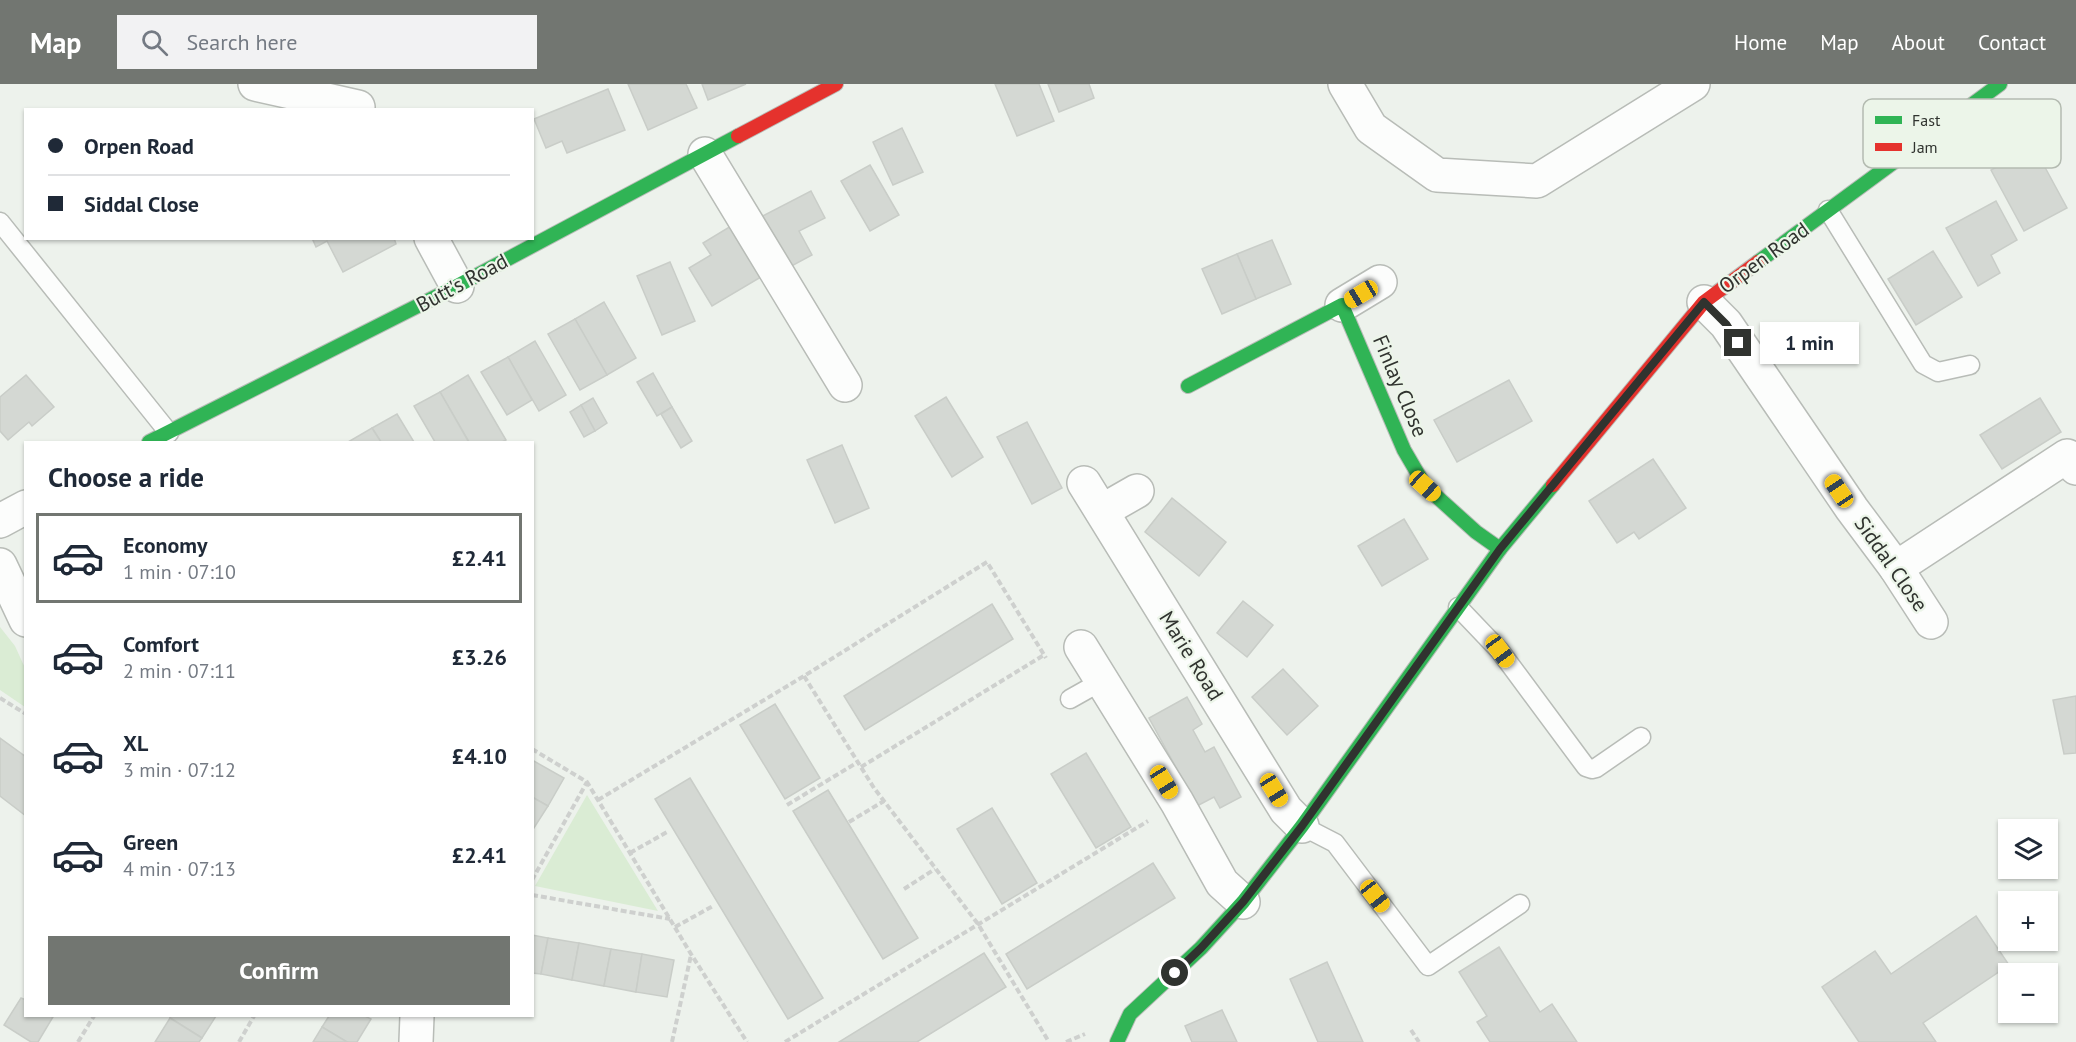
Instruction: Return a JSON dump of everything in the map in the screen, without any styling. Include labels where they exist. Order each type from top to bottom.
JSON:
[{"type":"street","points":[[255,84],[357,100]]},
{"type":"street","name":"Butt's Road","points":[[151,441],[457,286],[836,84]]},
{"type":"street","points":[[1345,84],[1371,128],[1437,174],[1537,181],[1693,84]]},
{"type":"street","name":"Orpen Road","points":[[1980,99],[2000,84]]},
{"type":"street","points":[[705,154],[845,385]]},
{"type":"street","name":"Orpen Road","points":[[1117,1042],[1130,1014],[1201,948],[1243,902],[1302,826],[1500,549],[1704,302],[1885,168]]},
{"type":"street","points":[[432,240],[457,286]]},
{"type":"street","points":[[1188,386],[1342,305],[1380,282]]},
{"type":"street","name":"Siddal Close","points":[[1704,302],[1726,324],[1931,622]]},
{"type":"street","name":"Finlay Close","points":[[1342,305],[1404,450],[1425,486],[1476,532],[1500,549]]},
{"type":"street","points":[[1896,568],[2067,456],[2076,468]]},
{"type":"street","name":"Marie Road","points":[[1084,483],[1286,810],[1302,826]]},
{"type":"street","points":[[1102,512],[1137,491]]},
{"type":"street","points":[[0,564],[24,617]]},
{"type":"street","points":[[1081,647],[1177,802],[1222,883],[1243,902]]},
{"type":"street","points":[[416,1042],[417,1017]]},
{"type":"lane","points":[[1828,210],[1923,364],[1938,372],[1970,365]]},
{"type":"lane","points":[[0,222],[169,433]]},
{"type":"lane","points":[[1458,607],[1500,651],[1586,767],[1596,768],[1641,737]]},
{"type":"lane","points":[[1070,699],[1102,681]]},
{"type":"lane","points":[[1302,826],[1335,843],[1428,966],[1520,904]]},
{"type":"path","points":[[598,800],[987,562],[1070,699]]},
{"type":"path","points":[[861,767],[1044,655]]},
{"type":"path","points":[[804,676],[884,801],[978,924],[1049,1042]]},
{"type":"path","points":[[0,698],[24,713]]},
{"type":"path","points":[[534,750],[587,782],[747,1042]]},
{"type":"path","points":[[787,805],[858,762]]},
{"type":"path","points":[[534,876],[587,782]]},
{"type":"path","points":[[849,822],[884,801]]},
{"type":"path","points":[[785,1042],[1177,802]]},
{"type":"path","points":[[630,853],[667,832]]},
{"type":"path","points":[[904,889],[935,869]]},
{"type":"path","points":[[534,895],[670,919]]},
{"type":"path","points":[[675,927],[713,906]]},
{"type":"path","points":[[672,1042],[691,954]]},
{"type":"path","points":[[78,1042],[93,1017]]},
{"type":"path","points":[[239,1042],[253,1017]]},
{"type":"path","points":[[1411,1030],[1419,1042]]},
{"type":"green space","points":[[0,627],[15,646],[24,666],[24,706],[0,690]]},
{"type":"green space","points":[[587,795],[658,911],[535,886]]},
{"type":"building","points":[[628,84],[686,84],[697,108],[648,130]]},
{"type":"building","points":[[702,84],[746,84],[708,100]]},
{"type":"building","points":[[995,84],[1039,84],[1054,121],[1017,136]]},
{"type":"building","points":[[1048,84],[1089,84],[1094,98],[1059,112]]},
{"type":"building","points":[[608,89],[625,130],[567,153],[562,141],[546,148],[534,119]]},
{"type":"building","points":[[902,128],[923,172],[893,185],[873,142]]},
{"type":"building","points":[[870,165],[899,215],[870,231],[841,181]]},
{"type":"building","points":[[1995,168],[2045,168],[2067,208],[2024,231],[1991,170]]},
{"type":"building","points":[[811,191],[825,218],[799,231],[812,255],[786,269],[759,218]]},
{"type":"building","points":[[1996,201],[2017,240],[1991,255],[2000,273],[1978,286],[1946,228]]},
{"type":"building","points":[[731,226],[761,277],[712,306],[689,268],[711,255],[703,243]]},
{"type":"building","points":[[313,240],[395,240],[396,244],[343,272],[327,241],[316,247]]},
{"type":"building","points":[[1272,240],[1291,284],[1256,299],[1237,254]]},
{"type":"building","points":[[1933,251],[1962,297],[1916,325],[1888,279]]},
{"type":"building","points":[[1237,254],[1256,299],[1222,314],[1202,269]]},
{"type":"building","points":[[670,262],[695,321],[662,335],[637,276]]},
{"type":"building","points":[[604,302],[636,358],[607,375],[575,319]]},
{"type":"building","points":[[575,319],[607,375],[580,390],[548,334]]},
{"type":"building","points":[[535,341],[566,395],[539,411],[508,357]]},
{"type":"building","points":[[508,357],[532,400],[507,415],[481,372]]},
{"type":"building","points":[[653,373],[672,407],[657,416],[637,382]]},
{"type":"building","points":[[26,375],[54,407],[32,426],[29,422],[8,440],[0,431],[0,397]]},
{"type":"building","points":[[468,375],[506,440],[468,441],[440,392]]},
{"type":"building","points":[[1509,380],[1532,421],[1457,462],[1434,420]]},
{"type":"building","points":[[440,392],[468,441],[434,441],[414,406]]},
{"type":"building","points":[[946,397],[983,457],[952,477],[915,416]]},
{"type":"building","points":[[593,398],[607,423],[595,431],[581,405]]},
{"type":"building","points":[[2040,398],[2061,432],[2002,469],[1980,435]]},
{"type":"building","points":[[581,405],[595,431],[584,437],[570,412]]},
{"type":"building","points":[[672,407],[692,441],[681,448],[661,414]]},
{"type":"building","points":[[397,414],[413,441],[380,441],[372,428]]},
{"type":"building","points":[[1027,422],[1062,488],[1032,504],[997,437]]},
{"type":"building","points":[[372,428],[380,441],[350,441]]},
{"type":"building","points":[[842,445],[869,508],[835,523],[807,460]]},
{"type":"building","points":[[1653,459],[1686,508],[1639,539],[1634,532],[1617,543],[1589,501]]},
{"type":"building","points":[[1172,498],[1226,542],[1199,576],[1145,532]]},
{"type":"building","points":[[1404,519],[1428,559],[1382,586],[1358,546]]},
{"type":"building","points":[[1243,601],[1273,625],[1247,657],[1217,633]]},
{"type":"building","points":[[992,604],[1013,639],[865,730],[844,696]]},
{"type":"building","points":[[1283,669],[1318,706],[1287,735],[1252,697]]},
{"type":"building","points":[[2076,696],[2076,753],[2064,754],[2053,700]]},
{"type":"building","points":[[1187,697],[1202,724],[1193,730],[1205,752],[1214,747],[1241,797],[1220,808],[1214,797],[1197,806],[1149,718]]},
{"type":"building","points":[[775,704],[820,778],[785,799],[740,725]]},
{"type":"building","points":[[0,738],[24,756],[24,814],[0,796]]},
{"type":"building","points":[[1086,753],[1131,827],[1096,848],[1051,774]]},
{"type":"building","points":[[534,761],[564,778],[548,806],[534,798]]},
{"type":"building","points":[[690,778],[823,998],[788,1019],[655,799]]},
{"type":"building","points":[[828,790],[918,938],[883,959],[793,811]]},
{"type":"building","points":[[534,798],[548,806],[534,828]]},
{"type":"building","points":[[992,808],[1037,883],[1002,904],[957,829]]},
{"type":"building","points":[[1153,863],[1175,898],[1027,989],[1006,954]]},
{"type":"building","points":[[1976,916],[2008,963],[1998,963],[1998,972],[1923,1023],[1936,1042],[1859,1042],[1822,987],[1875,951],[1891,974]]},
{"type":"building","points":[[534,935],[548,938],[541,974],[534,973]]},
{"type":"building","points":[[548,938],[579,943],[572,980],[541,974]]},
{"type":"building","points":[[579,943],[611,949],[604,986],[572,980]]},
{"type":"building","points":[[1499,947],[1540,1012],[1552,1004],[1577,1042],[1490,1042],[1477,1022],[1487,1016],[1459,972]]},
{"type":"building","points":[[611,949],[642,954],[636,992],[604,986]]},
{"type":"building","points":[[984,953],[1006,987],[917,1042],[839,1042]]},
{"type":"building","points":[[642,954],[674,960],[667,997],[636,992]]},
{"type":"building","points":[[1327,962],[1363,1042],[1318,1042],[1290,979]]},
{"type":"building","points":[[21,998],[24,999],[24,1017],[53,1017],[38,1042],[31,1042],[4,1025]]},
{"type":"building","points":[[1222,1010],[1237,1042],[1192,1042],[1185,1026]]},
{"type":"building","points":[[170,1017],[215,1017],[202,1038]]},
{"type":"building","points":[[328,1017],[367,1017],[371,1019],[357,1042],[347,1042],[322,1027]]},
{"type":"building","points":[[170,1018],[202,1038],[199,1042],[155,1042]]},
{"type":"building","points":[[322,1027],[347,1042],[313,1042]]},
{"type":"traffic: fast","points":[[1980,99],[2000,84]]},
{"type":"traffic: fast","points":[[151,441],[457,286],[738,136]]},
{"type":"traffic: fast","points":[[1758,262],[1886,168]]},
{"type":"traffic: fast","points":[[1188,386],[1342,305],[1404,450],[1425,486],[1476,532],[1500,549]]},
{"type":"traffic: fast","points":[[1117,1042],[1130,1014],[1201,948],[1243,902],[1302,826],[1500,549],[1553,485]]},
{"type":"traffic: jam","points":[[738,136],[836,84]]},
{"type":"traffic: jam","points":[[1553,485],[1704,302],[1758,262]]},
{"type":"route","points":[[1175,973],[1243,902],[1302,826],[1500,549],[1704,302],[1726,324],[1738,343]]}]
